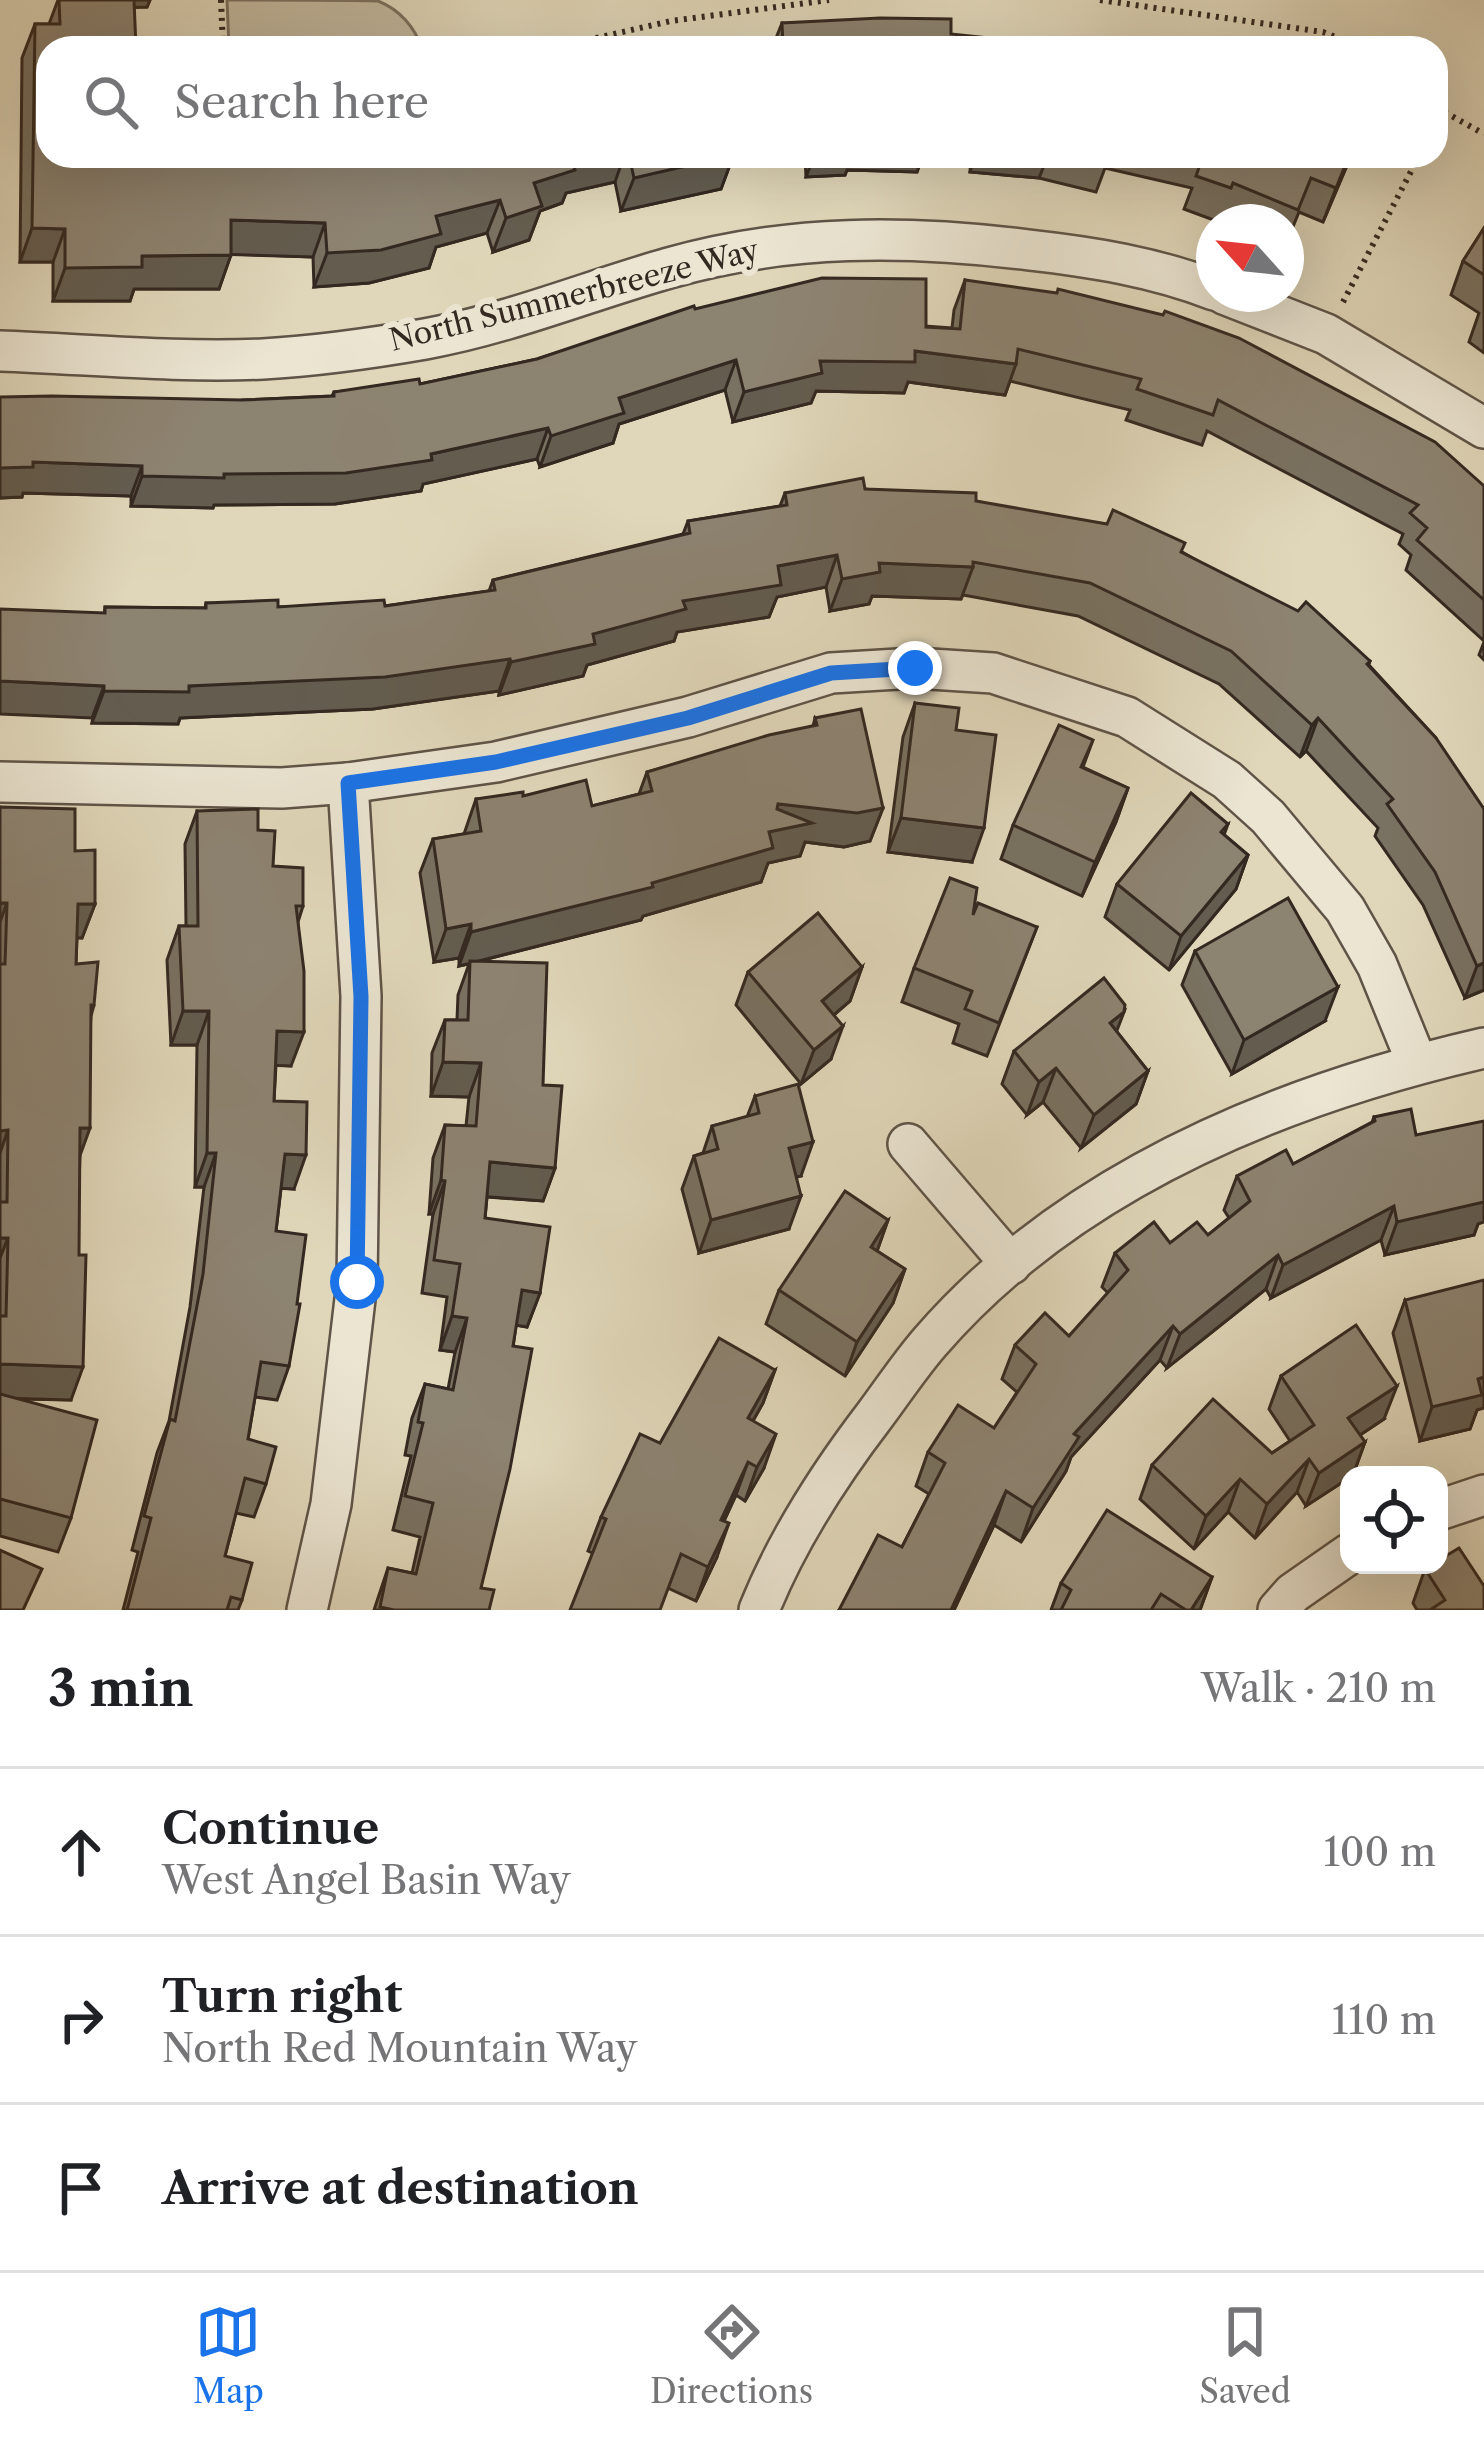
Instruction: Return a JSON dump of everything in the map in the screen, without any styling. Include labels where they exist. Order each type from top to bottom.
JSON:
[{"type":"street","name":"North Summerbreeze Way","points":[[0,351],[262,359],[428,338],[670,267],[769,245],[855,238],[937,238],[1067,254],[1167,272],[1196,283]]},
{"type":"street","points":[[1270,312],[1326,334],[1484,428]]},
{"type":"street","points":[[0,782],[282,788],[348,783],[496,762],[688,718],[831,673],[915,668],[993,673],[1127,717],[1227,780],[1268,817],[1345,909],[1377,965],[1417,1063]]},
{"type":"street","points":[[307,1610],[331,1504],[357,1282],[361,997],[348,783]]},
{"type":"street","points":[[759,1610],[827,1477],[931,1341],[1011,1264],[1060,1226],[1145,1171],[1270,1110],[1417,1063],[1484,1048]]},
{"type":"street","points":[[908,1144],[1011,1264]]},
{"type":"street","points":[[1448,1507],[1484,1495]]},
{"type":"street","points":[[1278,1610],[1293,1593],[1340,1560]]},
{"type":"path","points":[[221,0],[222,36]]},
{"type":"path","points":[[605,36],[671,21],[829,0]]},
{"type":"path","points":[[1100,0],[1333,36]]},
{"type":"path","points":[[1448,113],[1484,134]]},
{"type":"path","points":[[1326,334],[1413,168]]},
{"type":"shaded area","points":[[227,0],[378,1],[406,20],[416,36],[228,36]]},
{"type":"building","points":[[59,0],[134,0],[136,36],[36,36],[36,168],[575,170],[534,183],[542,206],[506,218],[500,200],[436,216],[441,234],[381,250],[327,253],[325,223],[231,220],[231,255],[142,256],[142,267],[65,268],[65,229],[32,228],[35,24],[60,24]]},
{"type":"building","points":[[951,19],[951,34],[970,36],[783,36],[782,23]]},
{"type":"building","points":[[632,168],[678,168],[634,178]]},
{"type":"building","points":[[1199,168],[1344,168],[1336,188],[1311,178],[1300,204],[1284,204],[1233,183],[1231,188],[1196,176]]},
{"type":"building","points":[[1484,228],[1484,275],[1463,261]]},
{"type":"building","points":[[822,278],[926,279],[926,327],[960,329],[965,280],[1057,293],[1058,289],[1163,315],[1165,311],[1239,338],[1435,442],[1484,486],[1484,600],[1417,540],[1427,528],[1410,513],[1418,505],[1218,400],[1213,415],[1137,389],[1141,379],[1018,349],[1016,364],[915,351],[915,362],[820,361],[822,373],[744,392],[736,360],[619,398],[624,413],[551,436],[548,428],[431,454],[432,460],[346,473],[224,474],[224,478],[142,476],[142,466],[33,462],[33,467],[0,468],[0,397],[242,400],[334,396],[334,392],[419,379],[420,384],[537,359],[694,306]]},
{"type":"building","points":[[863,478],[865,489],[976,493],[976,501],[1107,524],[1113,510],[1185,543],[1181,552],[1298,611],[1306,602],[1370,661],[1367,664],[1436,738],[1484,809],[1484,963],[1477,966],[1435,872],[1387,804],[1393,799],[1318,718],[1312,725],[1231,651],[1090,583],[973,562],[973,567],[879,563],[880,572],[842,579],[837,555],[778,566],[781,585],[683,601],[686,609],[593,634],[595,644],[511,662],[385,677],[189,686],[189,692],[104,691],[104,686],[0,681],[0,609],[105,613],[105,607],[206,608],[206,603],[278,600],[278,607],[384,600],[385,606],[495,590],[493,580],[690,533],[688,521],[787,505],[785,493]]},
{"type":"building","points":[[915,703],[959,708],[956,730],[996,735],[984,828],[901,818]]},
{"type":"building","points":[[861,709],[883,808],[857,813],[778,804],[777,809],[812,823],[769,832],[773,848],[652,883],[653,887],[471,932],[471,924],[446,929],[433,839],[481,831],[476,799],[523,792],[523,796],[586,780],[592,806],[652,791],[647,772],[817,725],[815,718]]},
{"type":"building","points":[[1059,725],[1093,740],[1081,767],[1128,788],[1095,862],[1013,825]]},
{"type":"building","points":[[1191,793],[1228,824],[1221,832],[1248,855],[1181,936],[1117,884]]},
{"type":"building","points":[[0,807],[75,809],[75,851],[95,850],[95,904],[78,904],[76,964],[98,962],[91,1005],[90,1128],[80,1128],[79,1255],[86,1255],[83,1367],[0,1364],[8,1238],[0,1238],[0,1202],[7,1202],[8,1130],[0,1131],[0,964],[5,964],[7,903],[0,903]]},
{"type":"building","points":[[258,809],[258,830],[275,831],[273,866],[303,868],[303,906],[296,906],[304,971],[304,1032],[277,1031],[274,1101],[307,1102],[306,1155],[285,1154],[276,1231],[306,1235],[300,1304],[289,1366],[261,1362],[248,1439],[276,1447],[266,1484],[245,1478],[225,1556],[252,1563],[242,1600],[231,1597],[227,1610],[127,1610],[151,1518],[144,1516],[170,1419],[175,1421],[203,1274],[216,1153],[207,1153],[209,1011],[183,1011],[179,926],[198,926],[197,811]]},
{"type":"building","points":[[950,878],[977,888],[973,915],[978,903],[1037,927],[999,1023],[965,1009],[972,991],[914,968]]},
{"type":"building","points":[[1288,898],[1338,987],[1244,1040],[1195,951]]},
{"type":"building","points":[[818,913],[862,967],[822,1001],[843,1026],[814,1050],[748,972]]},
{"type":"building","points":[[470,961],[547,963],[543,1085],[562,1086],[555,1168],[490,1162],[485,1218],[550,1227],[540,1293],[522,1290],[513,1346],[532,1349],[481,1588],[494,1590],[489,1610],[394,1610],[380,1607],[388,1568],[416,1574],[433,1503],[405,1496],[423,1423],[418,1422],[425,1384],[453,1390],[467,1318],[452,1316],[460,1264],[434,1260],[445,1181],[441,1180],[445,1125],[476,1126],[481,1063],[443,1062],[445,1020],[468,1020]]},
{"type":"building","points":[[1104,978],[1125,1005],[1124,1012],[1110,1023],[1148,1071],[1094,1115],[1056,1068],[1039,1082],[1014,1051]]},
{"type":"building","points":[[798,1084],[813,1142],[789,1148],[801,1196],[711,1220],[694,1156],[718,1149],[712,1126],[759,1113],[755,1096]]},
{"type":"building","points":[[1411,1109],[1416,1135],[1484,1121],[1484,1202],[1397,1222],[1394,1206],[1283,1265],[1278,1255],[1180,1334],[1173,1326],[1074,1434],[1079,1437],[1033,1508],[1006,1491],[951,1610],[839,1610],[878,1535],[902,1547],[945,1463],[928,1452],[958,1405],[994,1428],[1036,1364],[1015,1345],[1045,1313],[1069,1336],[1128,1270],[1115,1253],[1154,1222],[1170,1243],[1197,1222],[1208,1235],[1250,1201],[1237,1176],[1286,1150],[1293,1164],[1375,1121],[1374,1117]]},
{"type":"building","points":[[845,1191],[888,1220],[871,1247],[905,1269],[857,1342],[779,1290]]},
{"type":"building","points":[[1484,1280],[1484,1377],[1478,1379],[1482,1395],[1432,1407],[1405,1300]]},
{"type":"building","points":[[1356,1325],[1397,1386],[1348,1418],[1365,1442],[1319,1473],[1309,1459],[1267,1504],[1240,1479],[1206,1516],[1152,1465],[1213,1399],[1272,1453],[1314,1425],[1281,1376]]},
{"type":"building","points":[[719,1338],[775,1370],[748,1418],[776,1434],[757,1467],[748,1462],[721,1520],[729,1523],[708,1567],[681,1554],[660,1610],[570,1610],[606,1519],[601,1517],[640,1434],[660,1443]]},
{"type":"building","points":[[0,1394],[97,1420],[71,1518],[0,1499]]},
{"type":"building","points":[[1107,1510],[1212,1577],[1191,1610],[1161,1594],[1151,1610],[1061,1610],[1071,1590],[1061,1583]]},
{"type":"building","points":[[1459,1548],[1484,1586],[1484,1610],[1430,1610],[1445,1600],[1428,1574],[1448,1574],[1448,1555]]},
{"type":"building","points":[[0,1550],[42,1569],[23,1610],[0,1610]]},
{"type":"route","points":[[357,1282],[361,997],[348,783],[496,762],[688,718],[831,673],[915,668]]}]
